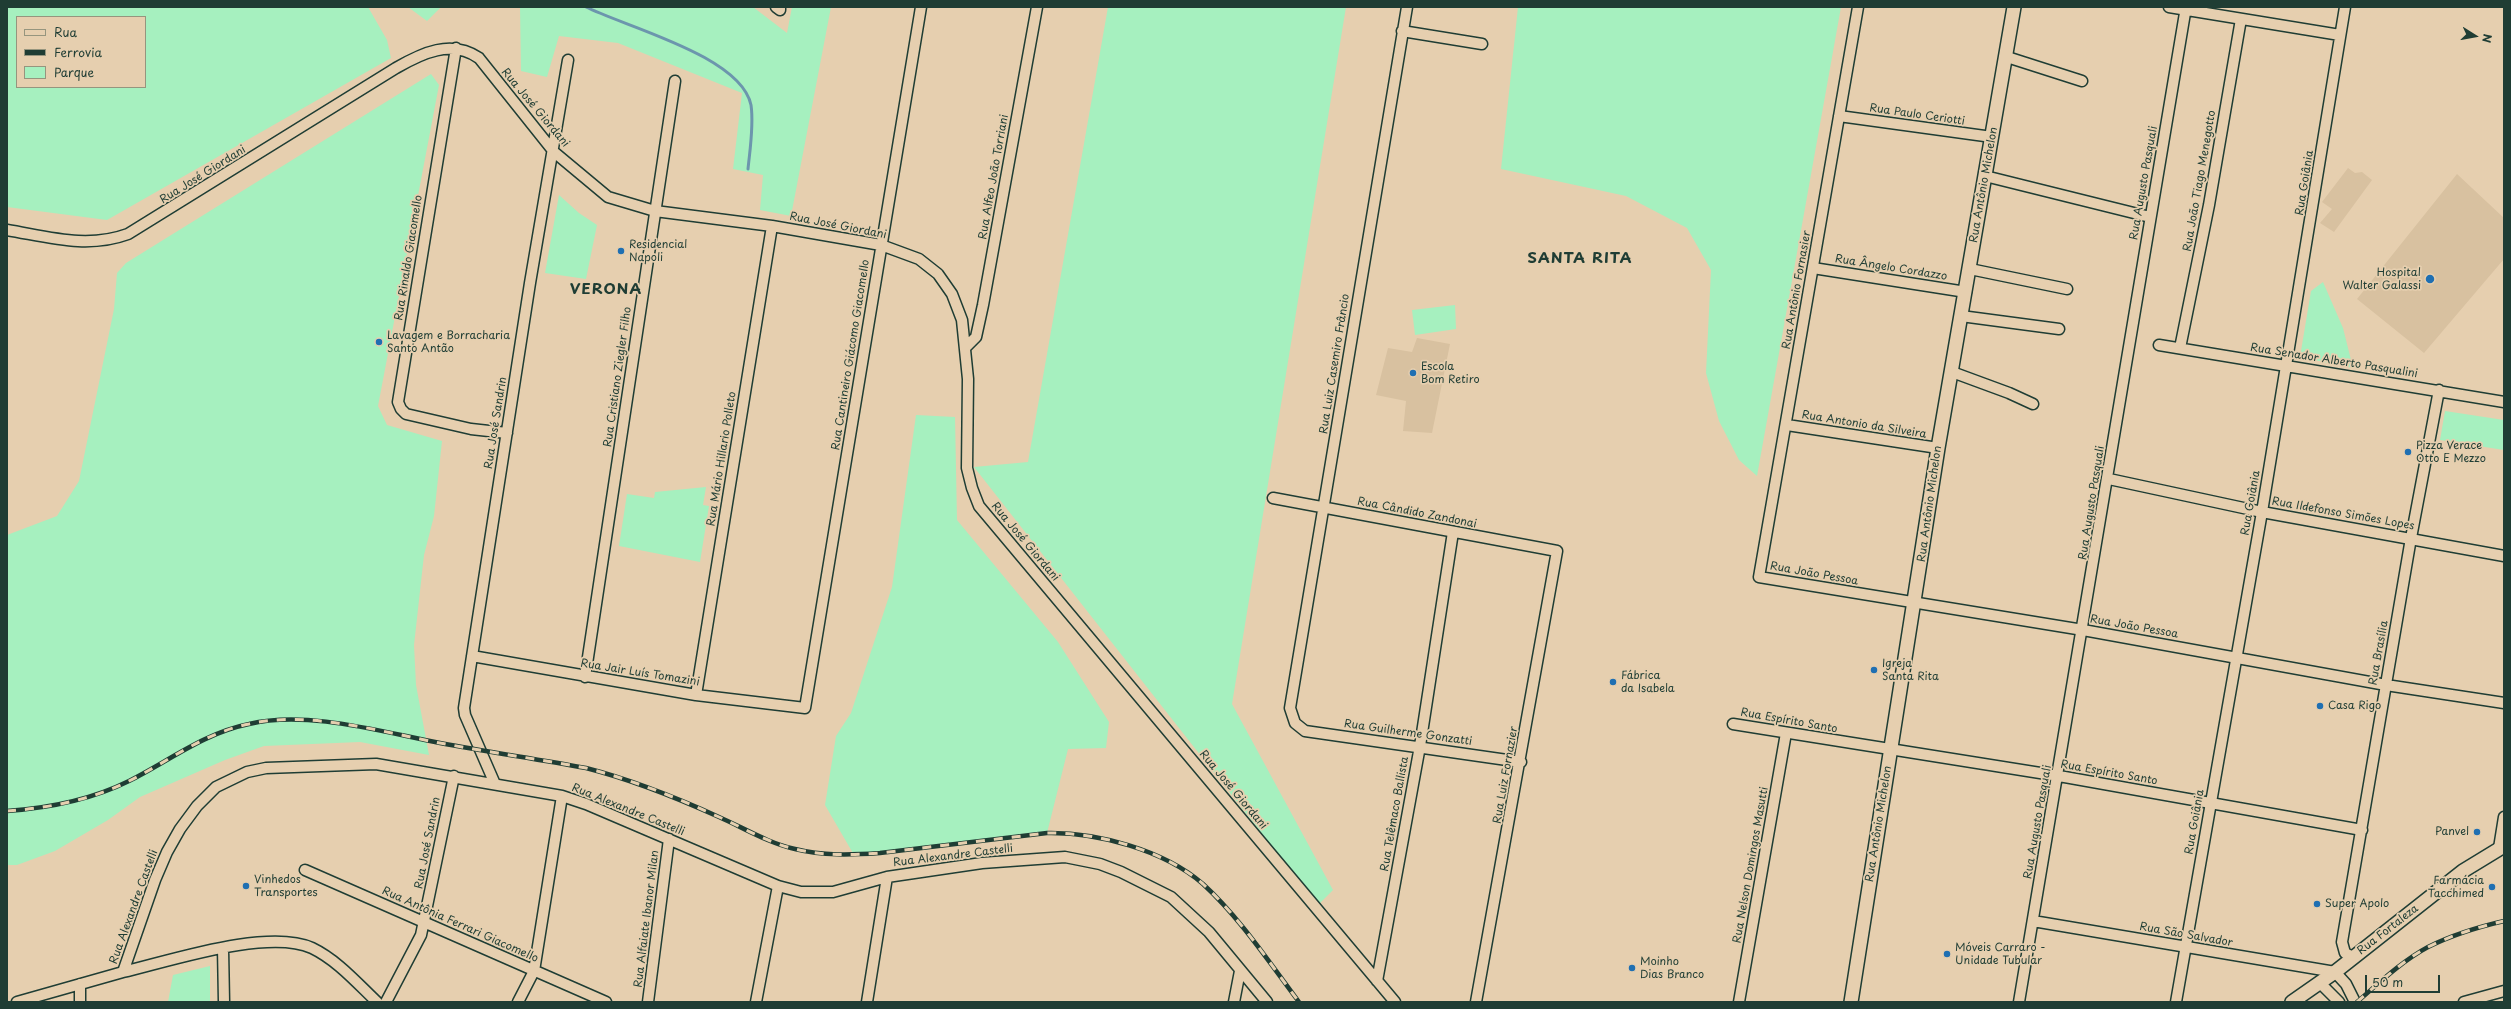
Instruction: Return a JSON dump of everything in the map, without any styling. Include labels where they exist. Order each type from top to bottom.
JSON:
[{"type":"main road","name":"Rua Antônio Michelon","points":[[1851,1002],[1916,603],[1938,448],[2007,57],[2014,7]]},
{"type":"main road","name":"Rua Fortaleza","points":[[2292,1002],[2337,970],[2463,871],[2501,847]]},
{"type":"street","points":[[776,7],[780,10],[780,7]]},
{"type":"street","name":"Rua Cantineiro Giácomo Giacomello","points":[[805,708],[921,7]]},
{"type":"street","name":"Rua Alfeo João Torriani","points":[[966,347],[976,337],[983,305],[1037,7]]},
{"type":"street","name":"Rua Luiz Casemiro Frâncio","points":[[1295,723],[1290,708],[1407,7]]},
{"type":"street","name":"Rua Antônio Fornasier","points":[[1759,577],[1787,425],[1858,7]]},
{"type":"street","points":[[2169,7],[2186,8],[2340,35]]},
{"type":"street","name":"Rua Goiânia","points":[[2176,1002],[2287,366],[2340,35],[2346,7]]},
{"type":"street","name":"Rua Augusto Pasquali","points":[[2019,1002],[2109,479],[2150,217],[2186,8]]},
{"type":"street","name":"Rua João Tiago Menegotto","points":[[2180,348],[2209,205],[2241,18]]},
{"type":"street","points":[[1402,31],[1482,44]]},
{"type":"street","name":"Rua José Giordani","points":[[7,230],[82,243],[112,240],[128,234],[396,68],[416,57],[439,49],[456,48],[470,52],[479,58],[554,152],[608,197],[655,211],[772,226],[882,245],[919,259],[938,274],[952,294],[962,320],[966,347],[968,379],[967,468],[972,488],[979,506],[1395,1002]]},
{"type":"street","name":"Rua Rinaldo Giacomello","points":[[456,48],[398,402],[401,409],[406,414],[471,429],[507,433]]},
{"type":"street","points":[[2007,57],[2082,81]]},
{"type":"street","name":"Rua José Sandrin","points":[[495,784],[485,756],[464,715],[530,283],[554,152],[568,60]]},
{"type":"street","name":"Rua Cristiano Ziegler Filho","points":[[585,677],[675,81]]},
{"type":"street","name":"Rua Paulo Ceriotti","points":[[1839,116],[1992,137]]},
{"type":"street","points":[[1985,176],[2150,217]]},
{"type":"street","name":"Rua Mário Hillario Polleto","points":[[696,695],[772,226]]},
{"type":"street","name":"Rua Ângelo Cordazzo","points":[[1813,268],[1966,292]]},
{"type":"street","points":[[1970,269],[2067,288]]},
{"type":"street","points":[[1962,316],[2059,329]]},
{"type":"street","name":"Rua Senador Alberto Pasqualini","points":[[2159,345],[2439,390],[2504,402]]},
{"type":"street","points":[[1952,372],[2009,393],[2033,404]]},
{"type":"street","name":"Rua Brasília","points":[[2337,970],[2362,830],[2410,538],[2439,390]]},
{"type":"street","name":"Rua Antonio da Silveira","points":[[1787,425],[1938,448]]},
{"type":"street","name":"Rua Ildefonso Simões Lopes","points":[[2109,479],[2262,512],[2504,556]]},
{"type":"street","name":"Rua Cândido Zandonai","points":[[1273,498],[1557,551]]},
{"type":"street","name":"Rua Telêmaco Ballista","points":[[1377,981],[1420,746],[1453,532]]},
{"type":"street","name":"Rua Luiz Fornazier","points":[[1476,1002],[1521,762],[1557,551]]},
{"type":"street","name":"Rua João Pessoa","points":[[1759,577],[2083,630],[2386,685],[2504,703]]},
{"type":"street","name":"Rua Jair Luís Tomazini","points":[[472,656],[585,677],[696,695],[805,708]]},
{"type":"street","name":"Rua Guilherme Gonzatti","points":[[1295,723],[1304,731],[1420,746],[1521,762]]},
{"type":"street","name":"Rua Espírito Santo","points":[[1733,724],[2059,776],[2362,830]]},
{"type":"street","name":"Rua Nelson Domingos Masutti","points":[[1739,1002],[1786,733]]},
{"type":"street","name":"Rua Alexandre Castelli","points":[[17,1002],[123,972],[167,852],[197,806],[216,787],[247,772],[266,768],[376,764],[454,776],[562,796],[586,804],[778,886],[801,892],[833,892],[887,877],[982,863],[1065,857],[1100,864],[1121,872],[1171,897],[1209,932],[1267,1002]]},
{"type":"street","name":"Rua José Sandrin","points":[[386,1002],[421,935],[425,922],[454,776]]},
{"type":"street","points":[[518,1002],[534,971],[562,796]]},
{"type":"street","points":[[2501,847],[2504,817]]},
{"type":"street","name":"Rua Alfaiate Ibanor Milan","points":[[648,1002],[669,839]]},
{"type":"street","name":"Rua Antônia Ferrari Giacomello","points":[[306,870],[606,1002]]},
{"type":"street","points":[[868,1002],[887,877]]},
{"type":"street","points":[[756,1002],[778,886]]},
{"type":"street","name":"Rua São Salvador","points":[[2033,921],[2185,947],[2337,970]]},
{"type":"street","points":[[123,972],[223,948],[283,941],[310,948],[324,955],[378,1002]]},
{"type":"street","points":[[2342,944],[2345,953],[2353,957]]},
{"type":"street","points":[[223,948],[224,1002]]},
{"type":"street","points":[[2337,970],[2355,1002]]},
{"type":"street","points":[[1234,1002],[1240,971]]},
{"type":"street","points":[[2319,982],[2338,1002]]},
{"type":"street","points":[[80,984],[80,1002]]},
{"type":"street","points":[[2464,1002],[2504,991]]},
{"type":"shaded area","points":[[2348,168],[2355,173],[2362,172],[2372,180],[2334,232],[2320,223],[2332,209],[2322,202]]},
{"type":"shaded area","name":"Hospital Walter Galassi","points":[[2457,174],[2504,218],[2504,259],[2424,353],[2357,299]]},
{"type":"shaded area","name":"Escola Bom Retiro","points":[[1417,338],[1450,344],[1432,433],[1403,431],[1406,401],[1376,395],[1388,348],[1412,352]]},
{"type":"green space","points":[[7,7],[368,7],[387,40],[391,58],[107,220],[7,207]]},
{"type":"green space","points":[[408,7],[441,7],[427,21]]},
{"type":"green space","points":[[520,7],[753,7],[787,33],[792,7],[831,7],[791,216],[760,210],[763,175],[733,169],[742,93],[618,43],[559,36],[547,77],[521,71]]},
{"type":"green space","points":[[1108,7],[1346,7],[1232,704],[1333,890],[1318,905],[974,467],[1028,462]]},
{"type":"green space","points":[[1518,7],[1841,7],[1757,476],[1739,460],[1719,421],[1706,373],[1711,270],[1687,228],[1626,196],[1501,169]]},
{"type":"green space","points":[[431,74],[439,85],[378,406],[387,425],[442,441],[434,516],[424,555],[414,645],[416,685],[429,755],[360,742],[264,746],[225,760],[140,797],[108,820],[55,851],[17,865],[7,865],[7,535],[57,516],[79,481],[114,309],[117,273],[126,263]]},
{"type":"green space","points":[[559,195],[579,213],[597,225],[586,279],[545,273]]},
{"type":"green space","points":[[2323,282],[2343,328],[2353,368],[2300,357],[2311,291]]},
{"type":"green space","points":[[1455,305],[1456,329],[1415,335],[1412,310]]},
{"type":"green space","points":[[2445,411],[2504,420],[2504,450],[2440,440]]},
{"type":"green space","points":[[916,415],[955,417],[957,520],[1058,642],[1109,722],[1106,748],[1068,749],[1047,833],[854,855],[825,805],[836,736],[851,713],[892,587]]},
{"type":"green space","points":[[706,487],[703,505],[709,506],[700,562],[619,546],[627,494],[654,498],[655,492]]},
{"type":"green space","points":[[210,966],[210,1002],[168,1002],[173,975]]},
{"type":"waterway","points":[[586,7],[680,45],[727,72],[743,88],[751,105],[752,121],[748,169]]},
{"type":"railway","points":[[7,811],[38,808],[70,802],[115,788],[187,748],[233,728],[271,720],[320,721],[344,724],[440,743],[586,768],[670,796],[775,843],[816,853],[880,853],[1047,833],[1087,836],[1129,845],[1169,862],[1187,872],[1203,884],[1217,897],[1242,926],[1299,1002]]},
{"type":"railway","points":[[2357,1002],[2400,966],[2428,947],[2465,932],[2504,921]]},
{"type":"place","name":"Residencial Napoli","points":[[621,251]]},
{"type":"place","name":"Hospital Walter Galassi","points":[[2430,279]]},
{"type":"place","name":"Lavagem e Borracharia Santo Antão","points":[[379,342]]},
{"type":"place","name":"Escola Bom Retiro","points":[[1413,373]]},
{"type":"place","name":"Pizza Verace Otto E Mezzo","points":[[2408,452]]},
{"type":"place","name":"Igreja Santa Rita","points":[[1874,670]]},
{"type":"place","name":"Fábrica da Isabela","points":[[1613,682]]},
{"type":"place","name":"Casa Rigo","points":[[2320,706]]},
{"type":"place","name":"Panvel","points":[[2477,832]]},
{"type":"place","name":"Vinhedos Transportes","points":[[246,886]]},
{"type":"place","name":"Farmácia Tacchimed","points":[[2492,887]]},
{"type":"place","name":"Super Apolo","points":[[2317,904]]},
{"type":"place","name":"Móveis Carraro - Unidade Tubular","points":[[1947,954]]},
{"type":"place","name":"Moinho Dias Branco","points":[[1632,968]]},
{"type":"district","name":"SANTA RITA","points":[[1580,259]]},
{"type":"district","name":"VERONA","points":[[606,290]]}]
